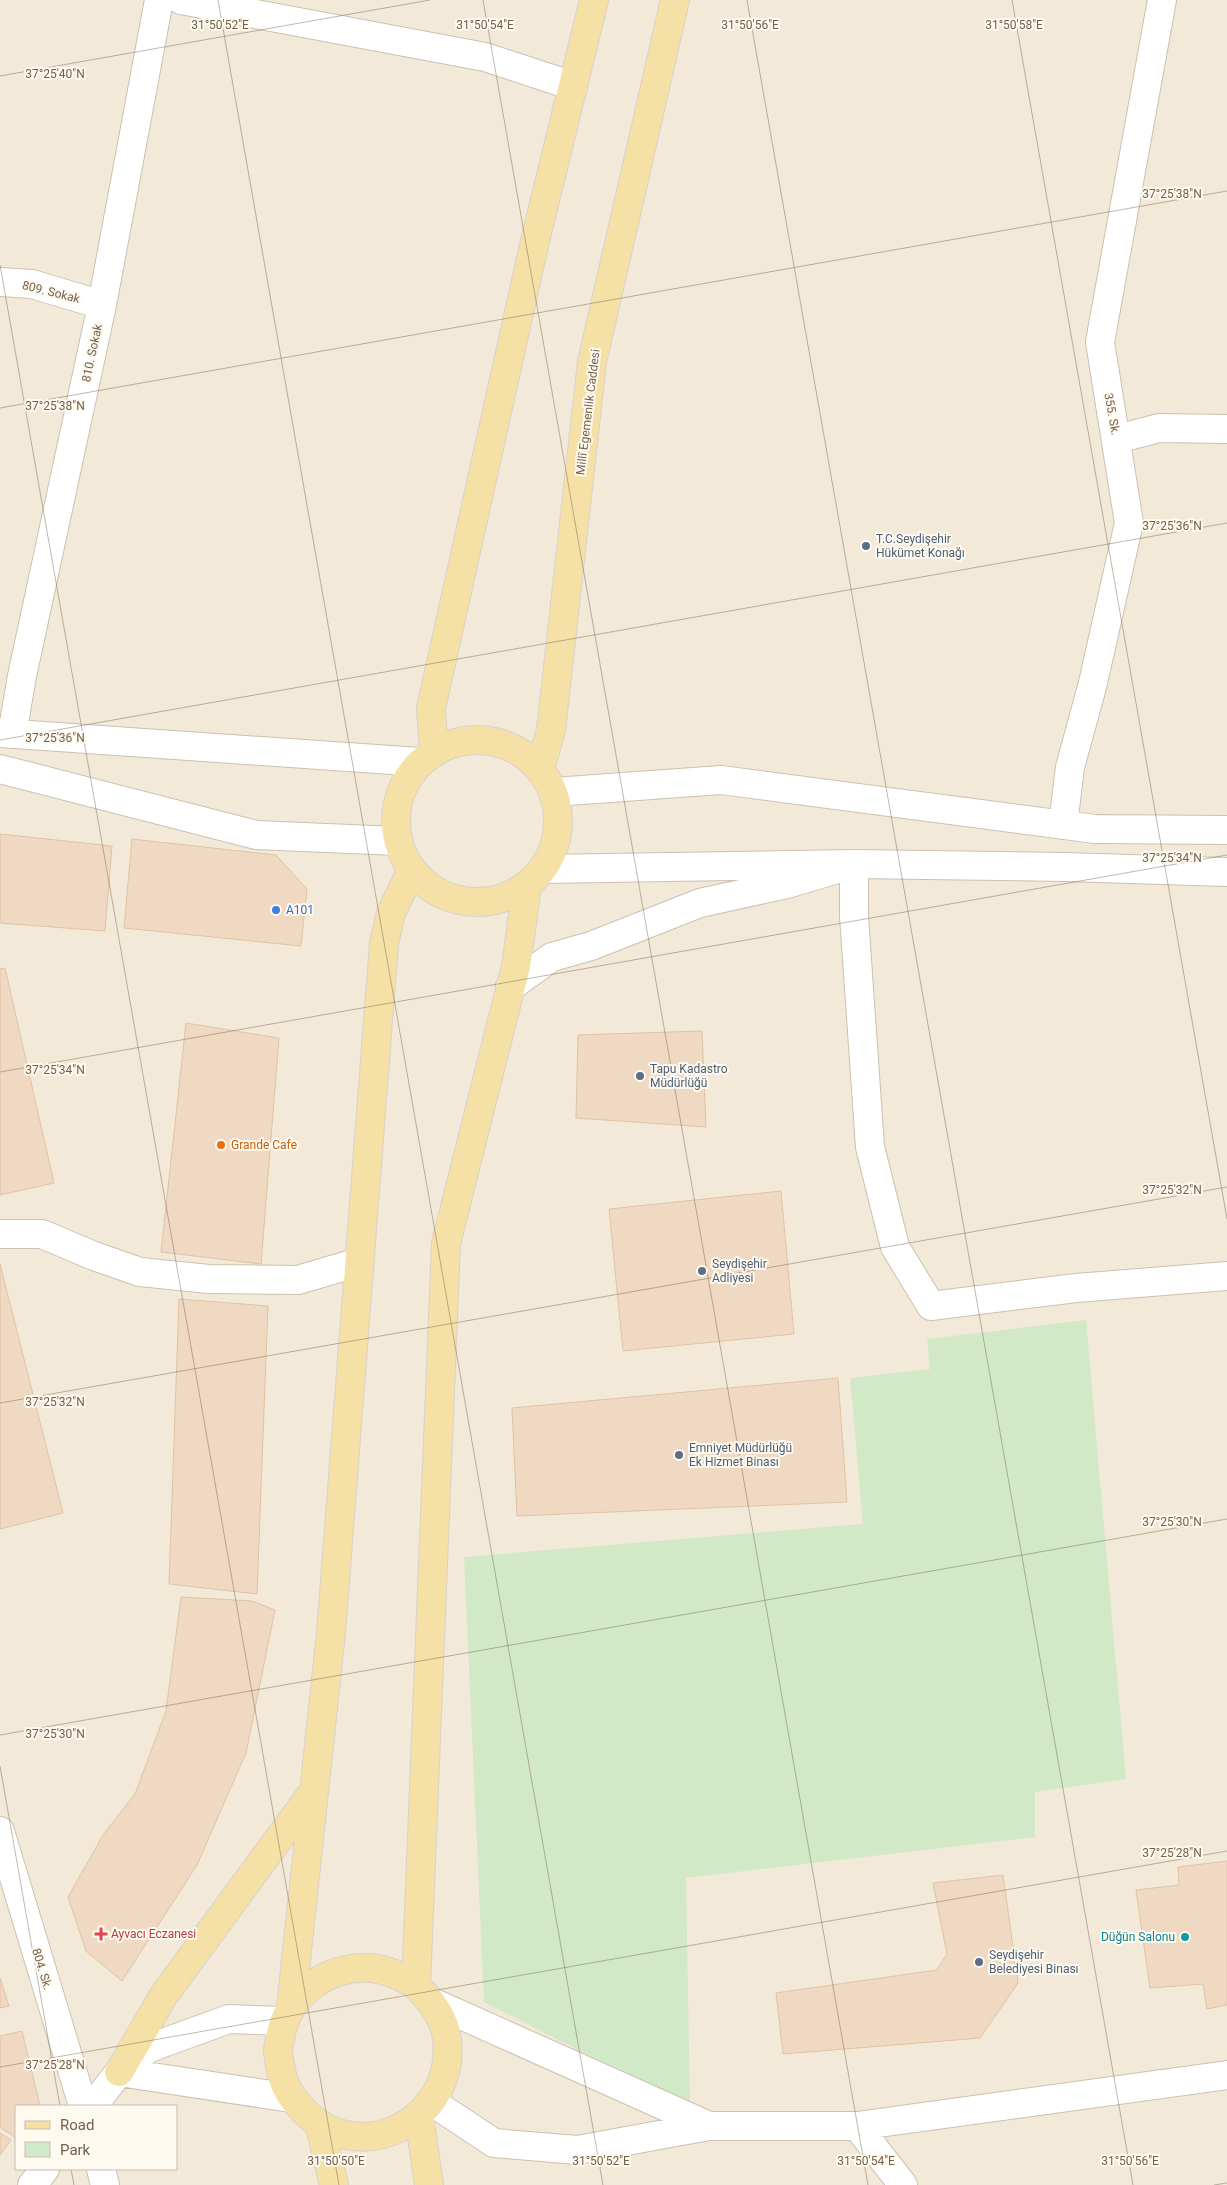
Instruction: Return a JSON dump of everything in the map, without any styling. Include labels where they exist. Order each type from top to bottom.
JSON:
[{"type":"main road","points":[[427,757],[431,708],[535,241],[594,0]]},
{"type":"main road","name":"Millî Egemenlik Caddesi","points":[[540,769],[551,730],[592,362],[675,0]]},
{"type":"main road","points":[[424,1994],[446,1243],[516,966],[535,878],[556,845],[559,819],[554,792],[540,769],[520,751],[495,741],[468,740],[442,747],[427,757],[406,780],[398,799],[395,820],[397,841],[419,879],[438,893],[459,901],[483,903],[506,898],[535,878]]},
{"type":"main road","points":[[287,2014],[306,1989],[326,1975],[348,1968],[372,1968],[395,1973],[424,1994],[443,2023],[448,2051],[444,2078],[426,2109],[388,2133],[353,2137],[320,2126],[291,2098],[280,2074],[278,2047],[287,2014],[331,1633],[384,943],[391,913],[412,869]]},
{"type":"main road","points":[[119,2072],[164,1996],[314,1790]]},
{"type":"main road","points":[[426,2109],[429,2185]]},
{"type":"main road","points":[[320,2126],[334,2185]]},
{"type":"street","name":"810. Sokak","points":[[6,734],[22,676],[102,305],[159,0]]},
{"type":"street","points":[[181,0],[485,57],[573,86]]},
{"type":"street","name":"355. Sk.","points":[[1063,825],[1070,767],[1092,687],[1129,523],[1100,342],[1162,0]]},
{"type":"street","name":"809. Sokak","points":[[0,282],[32,284],[102,305]]},
{"type":"street","points":[[1117,439],[1159,428],[1227,429]]},
{"type":"street","points":[[6,734],[427,757]]},
{"type":"street","points":[[0,769],[256,835],[397,841]]},
{"type":"street","points":[[554,792],[721,780],[1095,829],[1227,830]]},
{"type":"street","points":[[535,878],[854,864],[1066,867],[1227,872]]},
{"type":"street","points":[[510,987],[552,957],[591,946],[700,903],[786,884],[854,864]]},
{"type":"street","points":[[854,864],[854,916],[870,1147],[895,1247],[930,1306],[1076,1288],[1227,1276]]},
{"type":"street","points":[[0,1234],[42,1234],[94,1256],[140,1272],[209,1279],[298,1280],[359,1262]]},
{"type":"street","name":"804. Sk.","points":[[0,1831],[83,2105]]},
{"type":"street","points":[[424,1994],[709,2126]]},
{"type":"street","points":[[94,2105],[119,2072],[150,2048],[229,2019],[287,2014]]},
{"type":"street","points":[[119,2072],[291,2098]]},
{"type":"street","points":[[426,2109],[494,2143],[577,2150],[709,2126],[857,2126],[1227,2075]]},
{"type":"street","points":[[857,2126],[903,2185]]},
{"type":"street","points":[[32,2185],[44,2170]]},
{"type":"street","points":[[101,2170],[105,2185]]},
{"type":"shaded area","points":[[0,0],[1227,0],[1227,2185],[0,2185]]},
{"type":"green space","points":[[1086,1320],[1126,1779],[1035,1792],[1035,1837],[686,1878],[690,2107],[484,2002],[464,1557],[863,1524],[850,1378],[930,1369],[927,1339]]},
{"type":"building","points":[[0,834],[112,846],[105,931],[0,923]]},
{"type":"building","points":[[132,839],[276,855],[307,889],[301,946],[124,928]]},
{"type":"building","points":[[5,968],[54,1183],[0,1195],[0,969]]},
{"type":"building","points":[[186,1023],[279,1038],[261,1264],[161,1252]]},
{"type":"building","name":"Tapu Kadastro Müdürlüğü","points":[[702,1031],[706,1127],[576,1118],[578,1035]]},
{"type":"building","name":"Seydişehir Adliyesi","points":[[781,1191],[794,1334],[623,1351],[609,1209]]},
{"type":"building","points":[[0,1264],[63,1513],[0,1529]]},
{"type":"building","points":[[179,1299],[268,1306],[257,1594],[169,1584]]},
{"type":"building","name":"Emniyet Müdürlüğü Ek Hizmet Binası","points":[[838,1378],[847,1502],[517,1516],[512,1408]]},
{"type":"building","points":[[181,1597],[252,1601],[275,1610],[246,1753],[197,1865],[122,1981],[86,1951],[68,1897],[103,1835],[135,1794],[166,1711]]},
{"type":"building","name":"Düğün Salonu","points":[[1227,1861],[1227,2005],[1207,2009],[1203,1984],[1150,1988],[1136,1890],[1179,1885],[1178,1867]]},
{"type":"building","name":"Seydişehir Belediyesi Binası","points":[[1003,1875],[1018,1983],[980,2038],[783,2054],[776,1993],[937,1970],[947,1954],[933,1883]]},
{"type":"building","points":[[0,1978],[9,2006],[0,2008]]},
{"type":"building","points":[[22,2031],[40,2105],[15,2105],[15,2137],[0,2127],[0,2036]]},
{"type":"building","points":[[0,2133],[11,2140],[0,2155]]},
{"type":"place","name":"T.C.Seydişehir Hükümet Konağı","points":[[866,546]]},
{"type":"place","name":"A101","points":[[276,910]]},
{"type":"place","name":"Tapu Kadastro Müdürlüğü","points":[[640,1076]]},
{"type":"place","name":"Grande Cafe","points":[[221,1145]]},
{"type":"place","name":"Seydişehir Adliyesi","points":[[702,1271]]},
{"type":"place","name":"Emniyet Müdürlüğü Ek Hizmet Binası","points":[[679,1455]]},
{"type":"place","name":"Ayvacı Eczanesi","points":[[101,1934]]},
{"type":"place","name":"Düğün Salonu","points":[[1185,1937]]},
{"type":"place","name":"Seydişehir Belediyesi Binası","points":[[979,1962]]}]
